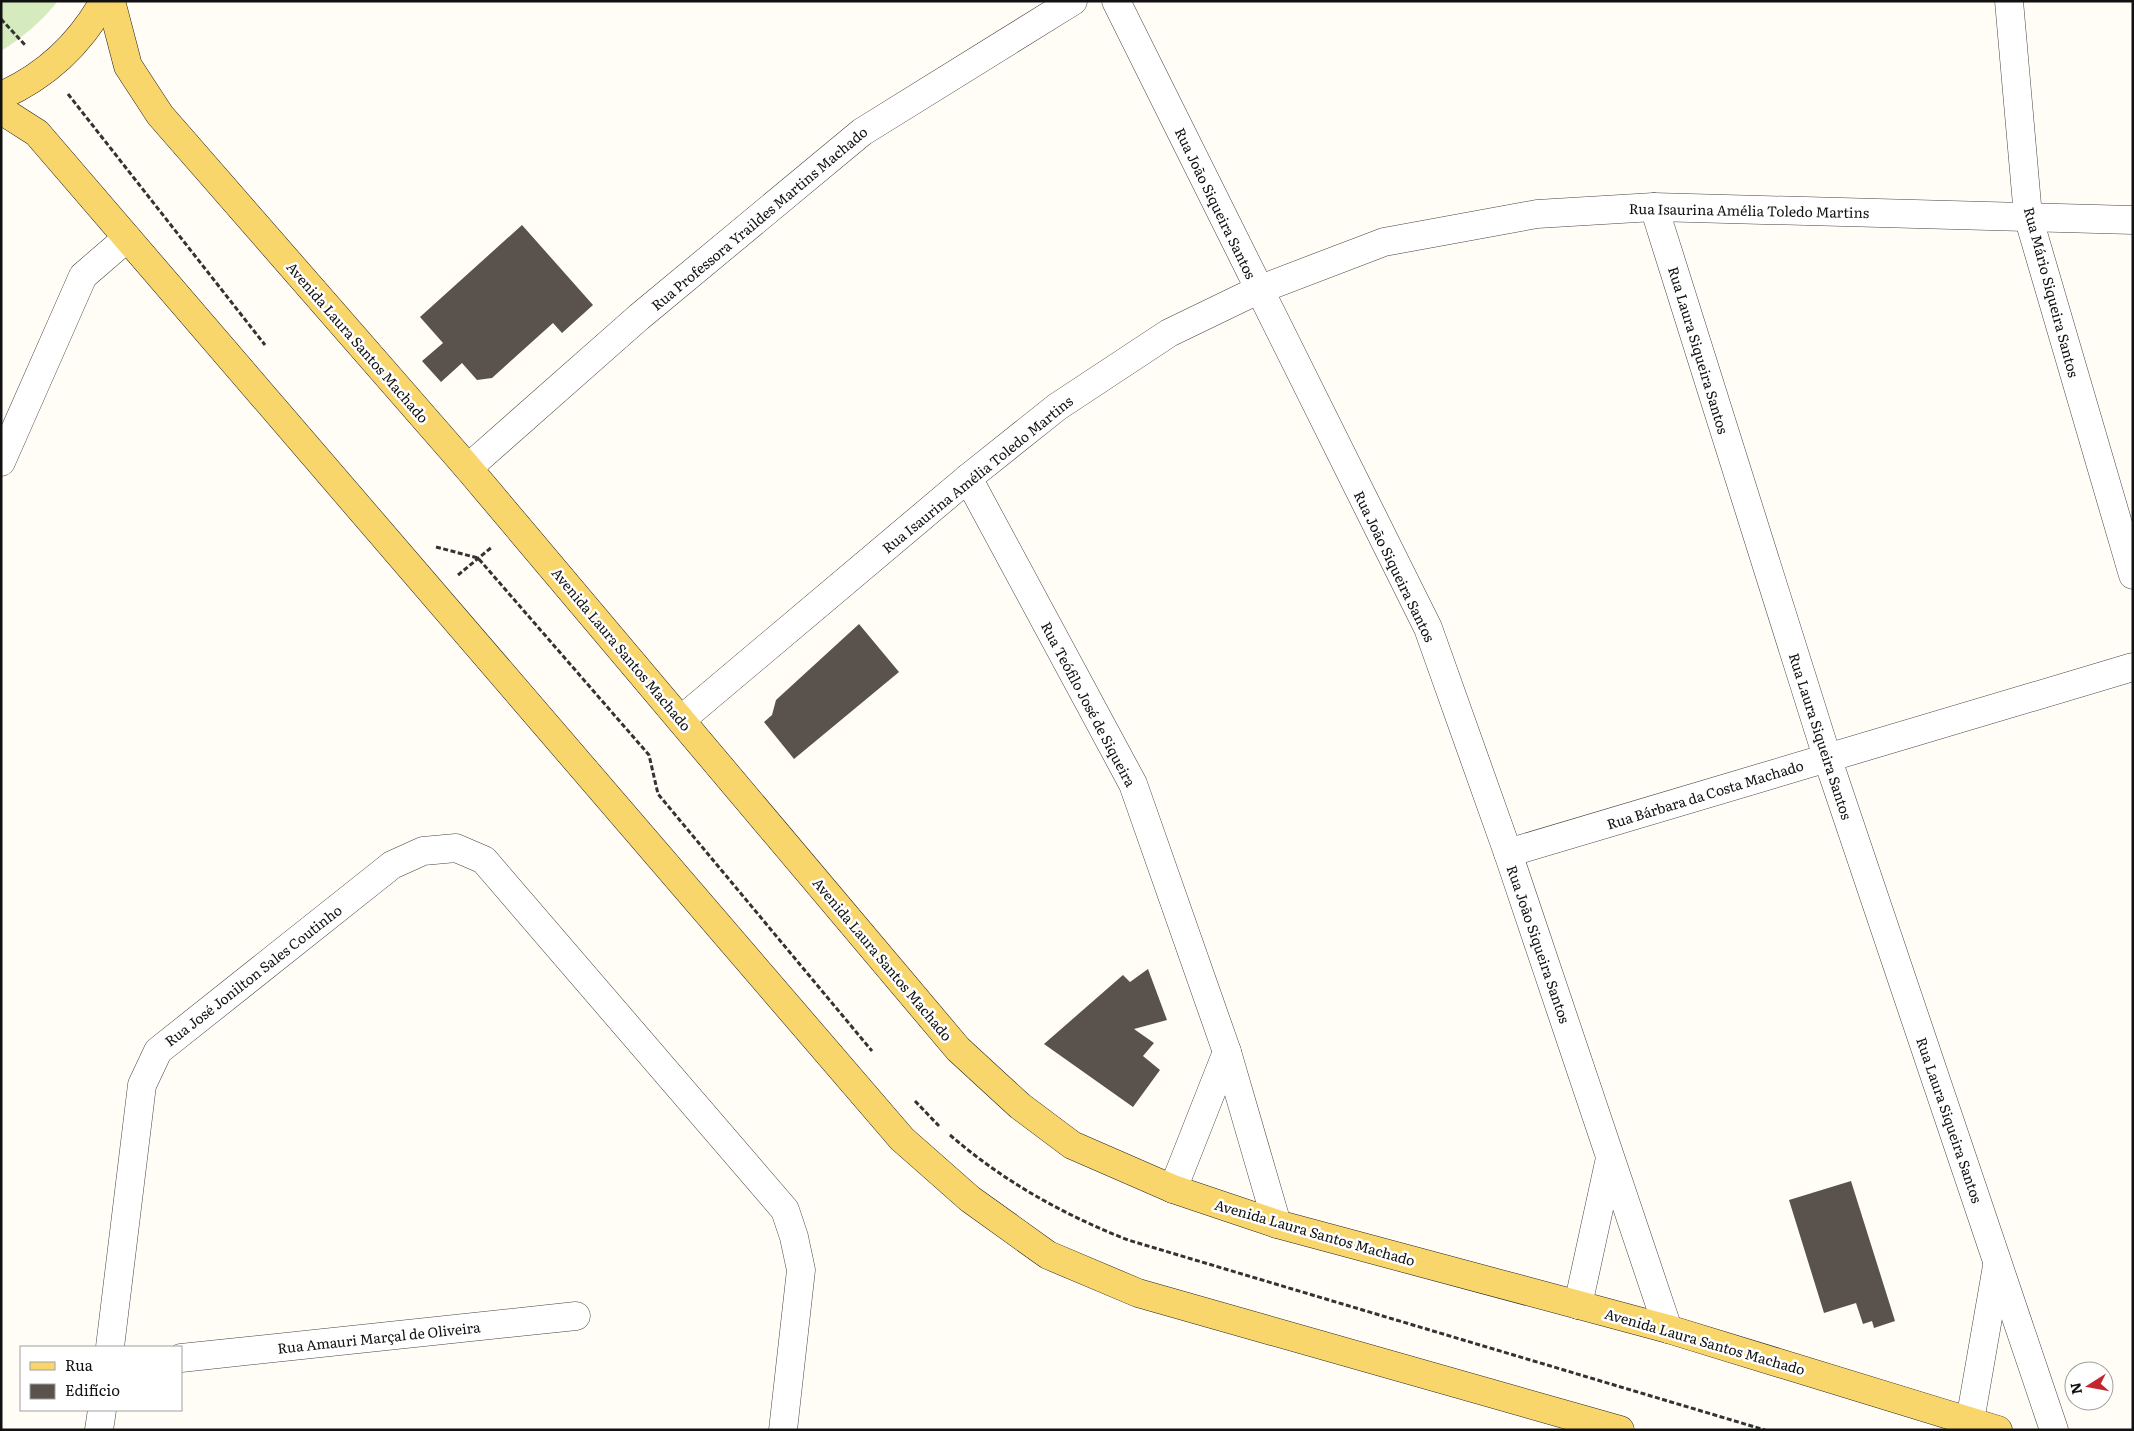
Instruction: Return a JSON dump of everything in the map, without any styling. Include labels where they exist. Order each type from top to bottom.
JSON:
[{"type":"main road","points":[[1,96],[20,88],[48,69],[72,47],[93,22],[104,1]]},
{"type":"main road","name":"Avenida Laura Santos Machado","points":[[111,1],[128,66],[160,115],[518,526],[958,1049],[1020,1106],[1072,1145],[1173,1189],[1277,1224],[1668,1329],[1998,1430]]},
{"type":"main road","points":[[1,110],[37,133],[902,1139],[970,1199],[1048,1255],[1138,1293],[1620,1430]]},
{"type":"street","name":"Rua Professora Yraildes Martins Machado","points":[[468,468],[639,317],[862,132],[1073,1]]},
{"type":"street","name":"Rua João Siqueira Santos","points":[[1116,1],[1258,290],[1428,628],[1508,853],[1668,1329]]},
{"type":"street","name":"Rua Mário Siqueira Santos","points":[[2009,1],[2028,216],[2133,575]]},
{"type":"street","name":"Rua Isaurina Amélia Toledo Martins","points":[[682,719],[968,478],[1057,407],[1169,334],[1258,290],[1384,242],[1537,214],[1654,207],[2133,220]]},
{"type":"street","name":"Rua Laura Siqueira Santos","points":[[1654,207],[1827,757],[2054,1430]]},
{"type":"street","points":[[1,462],[84,276],[127,238]]},
{"type":"street","name":"Rua Teófilo José de Siqueira","points":[[968,478],[1133,784],[1227,1052],[1277,1224]]},
{"type":"street","name":"Rua Bárbara da Costa Machado","points":[[1508,853],[2133,667]]},
{"type":"street","name":"Rua José Jonilton Sales Coutinho","points":[[110,1346],[142,1086],[158,1051],[392,865],[423,852],[456,848],[484,860],[785,1210],[794,1237],[801,1270],[783,1430]]},
{"type":"street","points":[[1173,1189],[1227,1052]]},
{"type":"street","points":[[1578,1305],[1610,1158]]},
{"type":"street","name":"Rua Laura Siqueira Santos","points":[[1970,1421],[1998,1262]]},
{"type":"street","name":"Rua Amauri Marçal de Oliveira","points":[[182,1358],[576,1316]]},
{"type":"street","points":[[99,1430],[102,1411]]},
{"type":"path","points":[[434,594],[518,526]]},
{"type":"green space","points":[[1,1],[58,1],[31,29],[1,51]]},
{"type":"building","points":[[522,225],[593,305],[562,333],[553,323],[492,378],[477,380],[462,363],[441,382],[422,361],[443,343],[420,317]]},
{"type":"building","points":[[859,624],[899,672],[794,759],[764,722],[772,715],[776,700]]},
{"type":"building","points":[[1148,969],[1167,1020],[1134,1029],[1154,1043],[1143,1056],[1160,1070],[1133,1107],[1044,1044],[1123,975],[1130,982]]},
{"type":"building","points":[[1851,1181],[1895,1321],[1874,1328],[1872,1321],[1863,1324],[1856,1303],[1824,1313],[1789,1200]]}]
